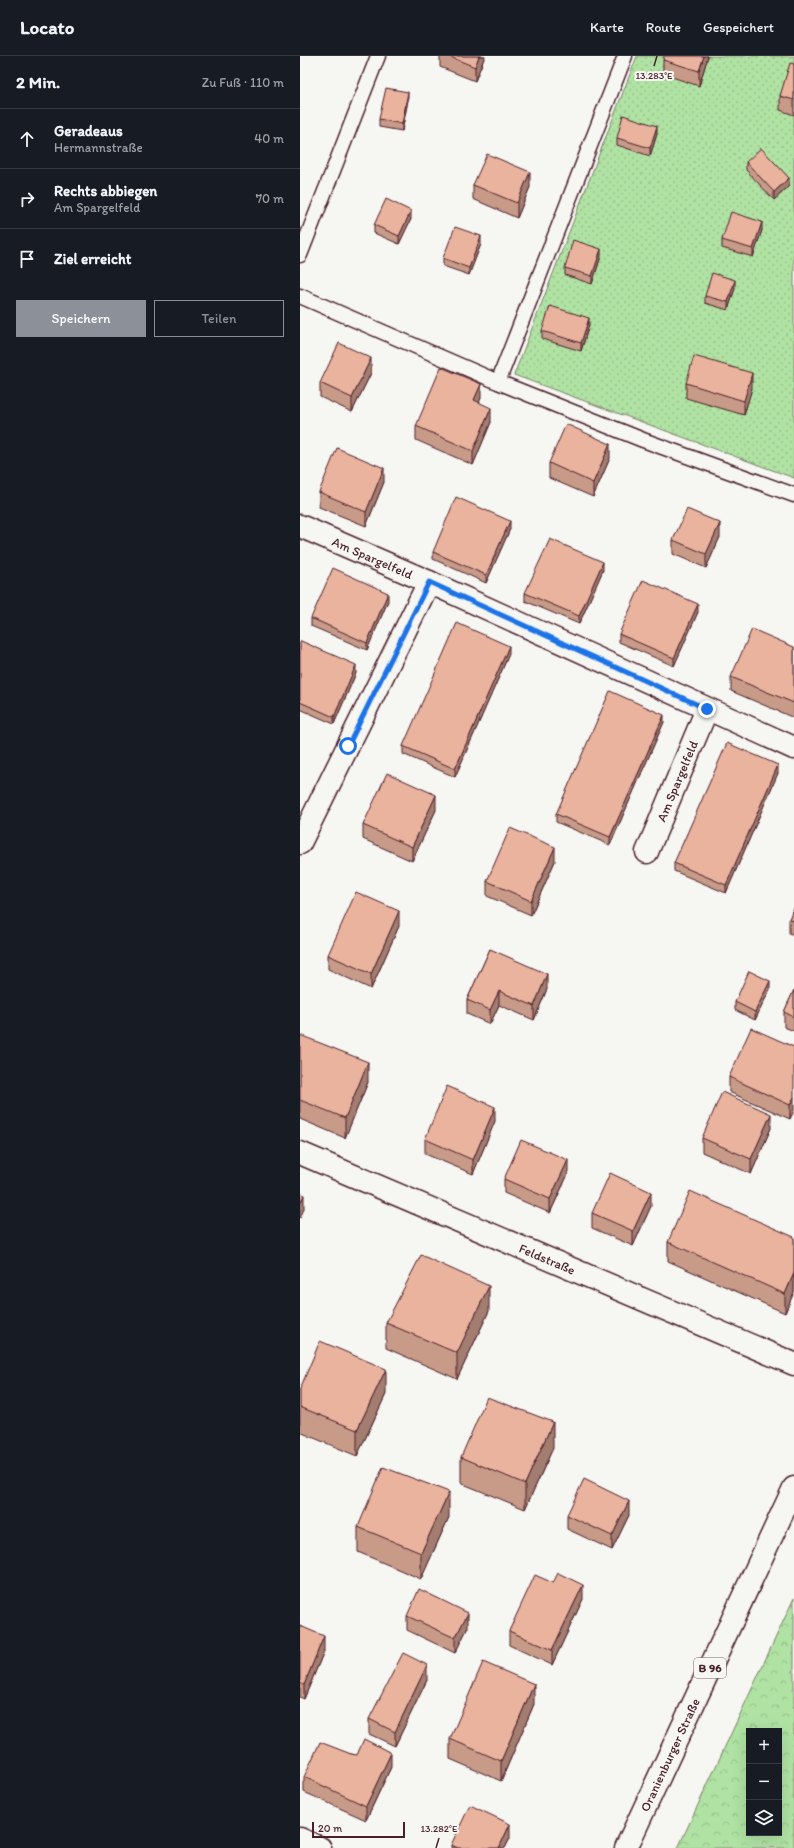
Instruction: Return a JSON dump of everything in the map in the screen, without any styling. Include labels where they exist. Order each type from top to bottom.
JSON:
[{"type":"street","name":"Am Spargelfeld","points":[[300,526],[429,582],[794,748]]},
{"type":"street","points":[[300,842],[429,582]]},
{"type":"street","name":"Am Spargelfeld","points":[[647,852],[707,709]]},
{"type":"street","name":"Feldstraße","points":[[300,1153],[794,1364]]},
{"type":"street","name":"Oranienburger Straße","points":[[626,1848],[794,1488]]},
{"type":"street","points":[[300,1839],[320,1848]]},
{"type":"lane","points":[[300,254],[378,56]]},
{"type":"lane","points":[[498,382],[624,56]]},
{"type":"lane","points":[[300,296],[498,382],[643,440],[794,495]]},
{"type":"green space","points":[[637,56],[794,56],[794,478],[514,375]]},
{"type":"green space","points":[[794,1598],[794,1848],[678,1848]]},
{"type":"building","points":[[448,56],[479,56],[475,67]]},
{"type":"building","points":[[664,56],[704,56],[699,71],[663,60]]},
{"type":"building","points":[[790,63],[794,64],[794,100],[780,96]]},
{"type":"building","points":[[386,88],[408,92],[402,124],[379,119]]},
{"type":"building","points":[[623,115],[657,126],[650,148],[617,138]]},
{"type":"building","points":[[761,148],[789,178],[774,192],[746,162]]},
{"type":"building","points":[[487,154],[530,172],[517,203],[473,185]]},
{"type":"building","points":[[386,199],[411,211],[399,236],[374,225]]},
{"type":"building","points":[[731,212],[762,222],[753,249],[722,240]]},
{"type":"building","points":[[455,227],[481,236],[469,268],[443,258]]},
{"type":"building","points":[[573,240],[601,249],[592,276],[565,268]]},
{"type":"building","points":[[712,273],[735,280],[728,302],[705,296]]},
{"type":"building","points":[[550,306],[589,318],[581,343],[542,331]]},
{"type":"building","points":[[339,343],[371,358],[352,398],[320,383]]},
{"type":"building","points":[[694,356],[752,373],[744,401],[686,383]]},
{"type":"building","points":[[441,367],[481,384],[474,400],[491,408],[473,451],[416,426]]},
{"type":"building","points":[[566,424],[610,444],[593,483],[549,463]]},
{"type":"building","points":[[337,448],[384,468],[366,512],[319,492]]},
{"type":"building","points":[[456,497],[510,521],[486,575],[433,552]]},
{"type":"building","points":[[687,509],[720,523],[706,554],[673,540]]},
{"type":"building","points":[[550,539],[603,562],[579,616],[525,593]]},
{"type":"building","points":[[333,568],[388,593],[367,643],[311,618]]},
{"type":"building","points":[[643,580],[698,604],[674,658],[619,634]]},
{"type":"building","points":[[457,623],[509,646],[455,769],[403,746]]},
{"type":"building","points":[[752,629],[794,647],[794,703],[731,677]]},
{"type":"building","points":[[301,641],[356,665],[334,717],[300,702]]},
{"type":"building","points":[[610,691],[664,715],[610,837],[556,814]]},
{"type":"building","points":[[727,743],[778,765],[726,885],[674,863]]},
{"type":"building","points":[[387,773],[436,795],[412,847],[363,825]]},
{"type":"building","points":[[510,828],[555,847],[531,901],[487,881]]},
{"type":"building","points":[[356,892],[399,911],[371,974],[328,955]]},
{"type":"building","points":[[794,908],[794,921],[789,919]]},
{"type":"building","points":[[490,949],[547,974],[534,1006],[499,991],[490,1010],[467,1000]]},
{"type":"building","points":[[749,971],[770,981],[755,1012],[735,1002]]},
{"type":"building","points":[[794,990],[794,1017],[784,1012]]},
{"type":"building","points":[[751,1028],[794,1047],[794,1097],[790,1105],[729,1077]]},
{"type":"building","points":[[300,1035],[368,1062],[345,1118],[300,1100]]},
{"type":"building","points":[[447,1086],[495,1107],[473,1160],[425,1139]]},
{"type":"building","points":[[722,1092],[771,1114],[751,1159],[702,1138]]},
{"type":"building","points":[[521,1140],[568,1160],[550,1199],[504,1179]]},
{"type":"building","points":[[610,1173],[651,1192],[633,1231],[592,1213]]},
{"type":"building","points":[[690,1191],[794,1237],[794,1273],[785,1294],[668,1242]]},
{"type":"building","points":[[300,1193],[304,1195],[300,1204]]},
{"type":"building","points":[[421,1255],[489,1286],[457,1353],[386,1323]]},
{"type":"building","points":[[320,1341],[386,1369],[357,1430],[300,1407],[300,1389]]},
{"type":"building","points":[[487,1397],[553,1422],[525,1484],[461,1457]]},
{"type":"building","points":[[383,1467],[449,1492],[421,1553],[358,1527]]},
{"type":"building","points":[[584,1479],[629,1501],[612,1536],[567,1515]]},
{"type":"building","points":[[558,1573],[583,1585],[552,1650],[509,1631],[535,1575],[553,1583]]},
{"type":"building","points":[[419,1589],[468,1613],[455,1638],[407,1616]]},
{"type":"building","points":[[300,1626],[324,1636],[304,1685],[300,1683]]},
{"type":"building","points":[[403,1653],[427,1665],[395,1732],[369,1719]]},
{"type":"building","points":[[483,1662],[534,1684],[501,1761],[450,1739]]},
{"type":"building","points":[[364,1739],[391,1753],[366,1806],[304,1777],[320,1742],[357,1755]]},
{"type":"building","points":[[470,1805],[510,1824],[499,1848],[458,1848],[451,1845]]},
{"type":"route","points":[[348,746],[429,582],[707,709]]}]
